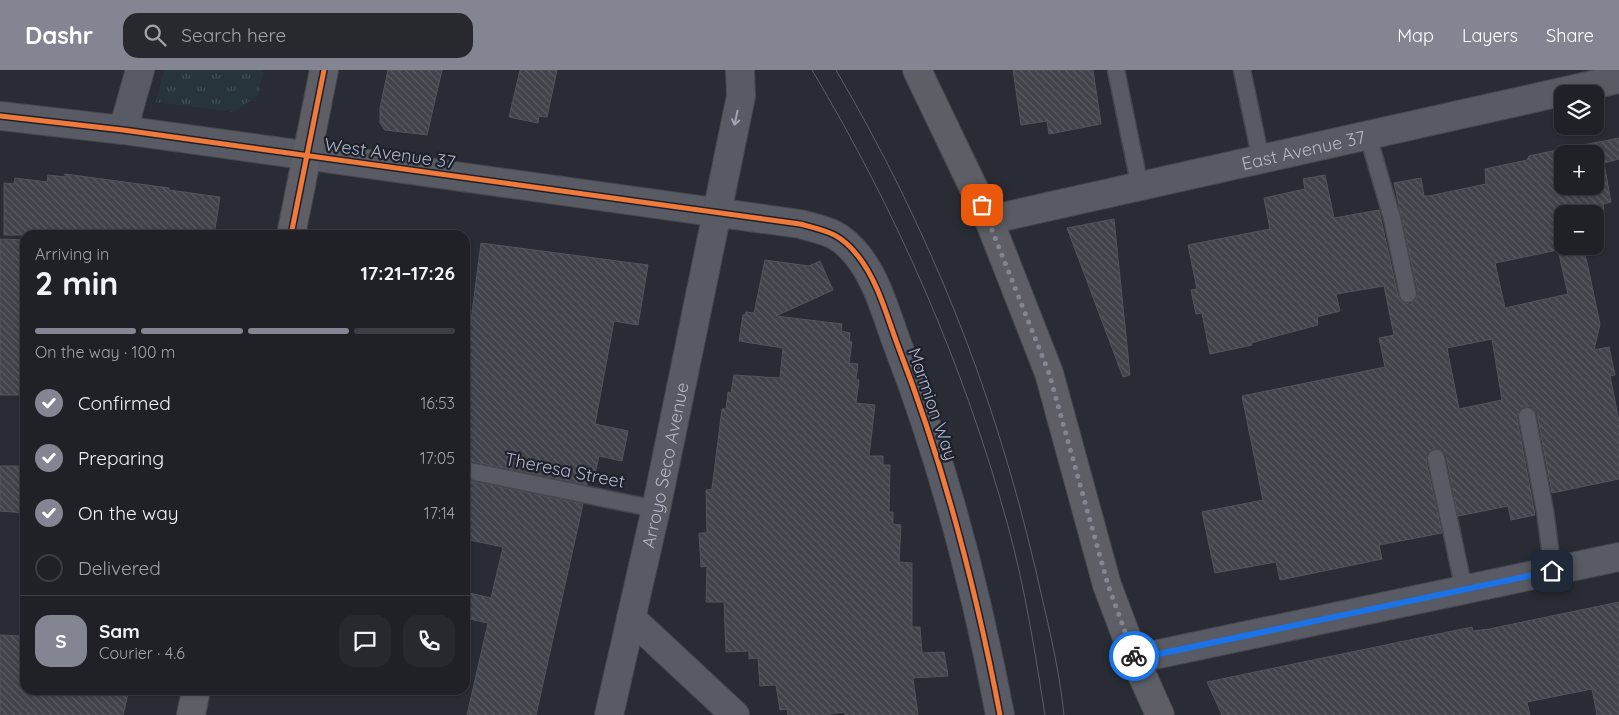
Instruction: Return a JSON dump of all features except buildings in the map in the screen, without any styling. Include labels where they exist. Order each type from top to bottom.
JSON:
[{"type":"main road","points":[[292,230],[324,70]]},
{"type":"main road","points":[[917,70],[989,220],[1049,373],[1108,585],[1135,659],[1160,715]]},
{"type":"main road","points":[[190,715],[195,695]]},
{"type":"street","points":[[123,130],[140,70]]},
{"type":"street","points":[[716,214],[741,96],[740,70]]},
{"type":"street","name":"East Avenue 37","points":[[989,220],[1619,80]]},
{"type":"street","name":"West Avenue 37","points":[[0,116],[123,130],[306,155],[716,214]]},
{"type":"street","name":"Arroyo Seco Avenue","points":[[609,715],[656,508],[716,214]]},
{"type":"street","name":"Marmion Way","points":[[716,214],[800,224],[834,233],[858,256],[875,287],[925,416],[958,528],[1000,715]]},
{"type":"street","points":[[1135,659],[1619,557]]},
{"type":"street","points":[[631,618],[735,715]]},
{"type":"lane","points":[[1116,70],[1140,187]]},
{"type":"lane","points":[[1242,70],[1261,160]]},
{"type":"lane","points":[[1368,136],[1392,218],[1408,294]]},
{"type":"lane","points":[[1527,416],[1545,512],[1552,571]]},
{"type":"lane","points":[[1436,458],[1464,590]]},
{"type":"lane","name":"Theresa Street","points":[[470,471],[656,508]]},
{"type":"green space","points":[[164,70],[263,70],[258,95],[234,112],[156,102]]},
{"type":"tram line","points":[[812,70],[843,124],[900,234],[949,349],[971,407],[1008,526],[1020,573],[1045,715]]},
{"type":"tram line","points":[[836,70],[870,130],[929,250],[955,311],[978,373],[999,436],[1035,567],[1056,659],[1064,715]]},
{"type":"cycle path","points":[[292,230],[324,70]]},
{"type":"cycle path","points":[[0,116],[123,130],[800,224],[825,231],[839,238],[858,256],[877,288],[915,391],[957,528],[991,668],[1000,715]]},
{"type":"way so far","points":[[982,205],[1049,373],[1074,469],[1108,585],[1134,656]]},
{"type":"route","points":[[1134,656],[1135,659],[1552,571]]}]
